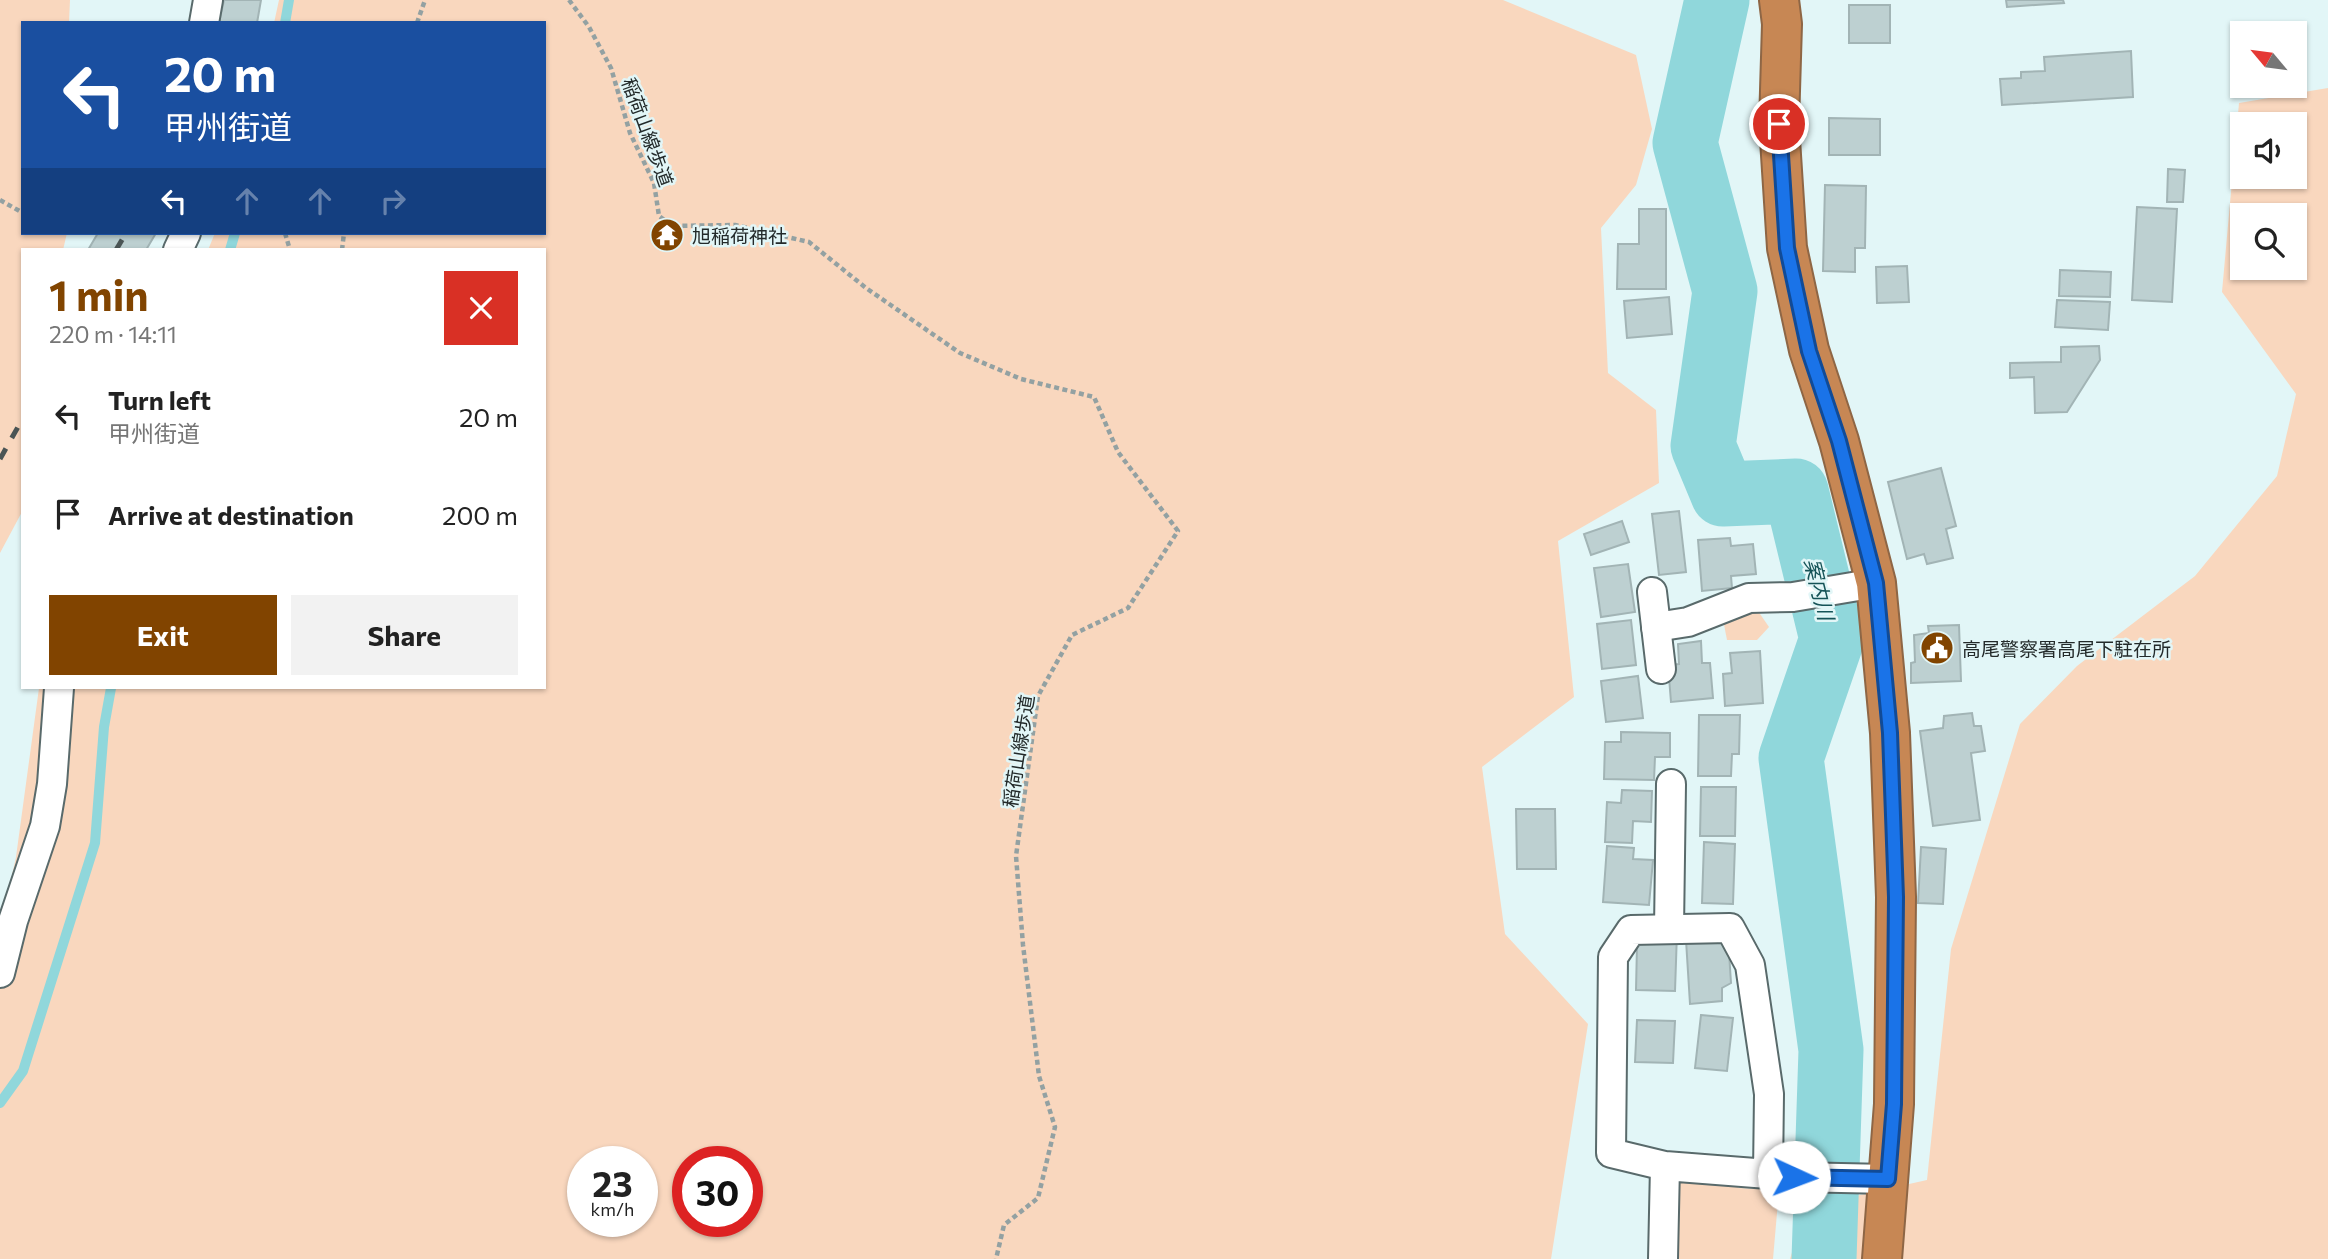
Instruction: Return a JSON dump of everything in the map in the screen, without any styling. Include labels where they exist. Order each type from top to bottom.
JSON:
[{"type":"highway","points":[[1779,0],[1782,24],[1779,124],[1787,248],[1809,351],[1839,441],[1859,586],[1890,733],[1896,897],[1894,1104],[1872,1179],[1882,1259]]},
{"type":"street","points":[[204,21],[208,0]]},
{"type":"street","points":[[1656,628],[1688,622],[1749,598],[1793,597],[1859,586]]},
{"type":"street","points":[[1651,592],[1661,669]]},
{"type":"street","points":[[0,973],[13,920],[45,826],[52,784],[60,689]]},
{"type":"street","points":[[1670,929],[1671,784]]},
{"type":"street","points":[[1781,1175],[1750,965],[1730,928],[1631,930],[1613,957],[1611,1153],[1665,1166],[1781,1175],[1872,1179]]},
{"type":"street","points":[[1662,1259],[1665,1166]]},
{"type":"path","points":[[418,21],[425,0]]},
{"type":"path","name":"稲荷山線歩道","points":[[569,0],[589,27],[611,68],[630,133],[654,183],[659,216],[672,226],[735,225],[809,242],[866,288],[960,353],[1021,379],[1094,397],[1118,452],[1178,531],[1128,608],[1072,635],[1038,696],[1016,856],[1023,946],[1039,1076],[1055,1127],[1038,1198],[1004,1225],[996,1259]]},
{"type":"path","points":[[0,200],[21,212]]},
{"type":"shaded area","points":[[0,0],[70,0],[69,21],[21,21],[21,235],[67,235],[63,248],[21,248],[21,514],[0,553]]},
{"type":"shaded area","points":[[279,0],[1503,0],[1636,55],[1652,129],[1636,185],[1601,228],[1608,373],[1656,410],[1659,483],[1558,541],[1574,697],[1482,767],[1505,934],[1588,1024],[1551,1259],[0,1259],[0,930],[16,857],[39,689],[546,689],[546,248],[209,248],[214,235],[546,235],[546,21],[274,21]]},
{"type":"shaded area","points":[[2328,88],[2328,1259],[1790,1259],[1806,1207],[1927,1180],[1951,949],[2020,724],[2077,666],[2195,576],[2277,476],[2296,394],[2222,292],[2230,203],[2230,280],[2307,280],[2307,203],[2230,203],[2231,189],[2307,189],[2307,112],[2238,112],[2239,103],[2269,98],[2307,98],[2307,92]]},
{"type":"shaded area","points":[[1749,598],[1769,627],[1757,640],[1727,640],[1721,609]]},
{"type":"shaded area","points":[[1665,1166],[1737,1171],[1738,1188],[1779,1190],[1773,1259],[1663,1259]]},
{"type":"building","points":[[224,0],[261,0],[257,21],[219,21]]},
{"type":"building","points":[[2006,0],[2063,0],[2064,3],[2007,7]]},
{"type":"building","points":[[1849,5],[1890,5],[1890,43],[1849,43]]},
{"type":"building","points":[[2131,51],[2133,97],[2002,105],[2000,79],[2021,78],[2021,72],[2045,71],[2044,57]]},
{"type":"building","points":[[1829,118],[1880,119],[1880,155],[1829,155]]},
{"type":"building","points":[[2168,169],[2185,170],[2183,202],[2167,202]]},
{"type":"building","points":[[1825,185],[1866,186],[1865,248],[1855,248],[1855,272],[1823,271]]},
{"type":"building","points":[[2137,207],[2177,209],[2172,302],[2132,300]]},
{"type":"building","points":[[1639,209],[1666,209],[1666,289],[1617,289],[1618,244],[1639,244]]},
{"type":"building","points":[[97,235],[155,235],[147,248],[89,248]]},
{"type":"building","points":[[1907,266],[1909,302],[1877,303],[1876,267]]},
{"type":"building","points":[[2060,270],[2111,272],[2110,297],[2059,296]]},
{"type":"building","points":[[1669,297],[1672,334],[1627,338],[1624,301]]},
{"type":"building","points":[[2057,300],[2110,302],[2108,330],[2055,327]]},
{"type":"building","points":[[2099,346],[2100,360],[2067,412],[2035,413],[2034,377],[2010,378],[2010,363],[2061,362],[2061,347]]},
{"type":"building","points":[[1941,468],[1956,526],[1946,529],[1953,558],[1927,564],[1924,554],[1907,559],[1888,482]]},
{"type":"building","points":[[1679,511],[1686,572],[1659,575],[1652,514]]},
{"type":"building","points":[[1622,521],[1629,542],[1591,555],[1584,534]]},
{"type":"building","points":[[1730,538],[1731,546],[1753,544],[1756,574],[1731,576],[1732,588],[1702,591],[1698,540]]},
{"type":"building","points":[[1628,564],[1635,612],[1601,617],[1594,568]]},
{"type":"building","points":[[1631,620],[1636,665],[1602,669],[1597,624]]},
{"type":"building","name":"高尾警察署高尾下駐在所","points":[[1959,625],[1961,681],[1911,683],[1911,663],[1915,662],[1914,635],[1929,633],[1928,626]]},
{"type":"building","points":[[1701,641],[1702,663],[1710,663],[1713,698],[1671,702],[1668,665],[1679,664],[1678,644]]},
{"type":"building","points":[[1760,651],[1763,703],[1725,706],[1723,674],[1732,673],[1730,653]]},
{"type":"building","points":[[1638,676],[1643,718],[1606,722],[1601,681]]},
{"type":"building","points":[[1972,713],[1974,726],[1981,726],[1985,751],[1971,753],[1980,820],[1933,826],[1920,731],[1943,728],[1944,716]]},
{"type":"building","points":[[1699,715],[1740,715],[1739,754],[1732,754],[1731,776],[1698,776]]},
{"type":"building","points":[[1621,732],[1670,733],[1670,757],[1655,757],[1654,780],[1604,779],[1605,742],[1621,742]]},
{"type":"building","points":[[1701,787],[1736,787],[1735,836],[1700,836]]},
{"type":"building","points":[[1622,790],[1652,791],[1651,822],[1633,821],[1632,843],[1605,842],[1607,802],[1621,803]]},
{"type":"building","points":[[1516,809],[1555,809],[1556,869],[1517,869]]},
{"type":"building","points":[[1704,842],[1735,844],[1733,904],[1702,903]]},
{"type":"building","points":[[1607,846],[1634,848],[1633,859],[1653,860],[1649,905],[1603,902]]},
{"type":"building","points":[[1921,847],[1946,849],[1943,904],[1918,903]]},
{"type":"building","points":[[1677,932],[1675,991],[1636,990],[1637,945]]},
{"type":"building","points":[[1728,937],[1731,983],[1722,988],[1722,1001],[1690,1004],[1686,940]]},
{"type":"building","points":[[1701,1015],[1733,1018],[1727,1071],[1695,1068]]},
{"type":"building","points":[[1637,1020],[1675,1021],[1673,1063],[1635,1062]]},
{"type":"waterway","points":[[285,21],[289,0]]},
{"type":"waterway","name":"案内川","points":[[1717,0],[1685,143],[1725,291],[1703,446],[1723,494],[1796,491],[1832,639],[1791,758],[1831,1050],[1824,1259]]},
{"type":"waterway","points":[[231,248],[234,235]]},
{"type":"waterway","points":[[0,1103],[23,1071],[95,843],[104,727],[111,689]]},
{"type":"railway","points":[[117,248],[125,235]]},
{"type":"railway","points":[[0,459],[21,422]]},
{"type":"place","name":"旭稲荷神社","points":[[667,235]]},
{"type":"place","name":"高尾警察署高尾下駐在所","points":[[1937,648]]},
{"type":"route","points":[[1779,124],[1787,248],[1809,351],[1839,441],[1876,583],[1890,733],[1896,897],[1894,1104],[1888,1179],[1794,1177]]}]
